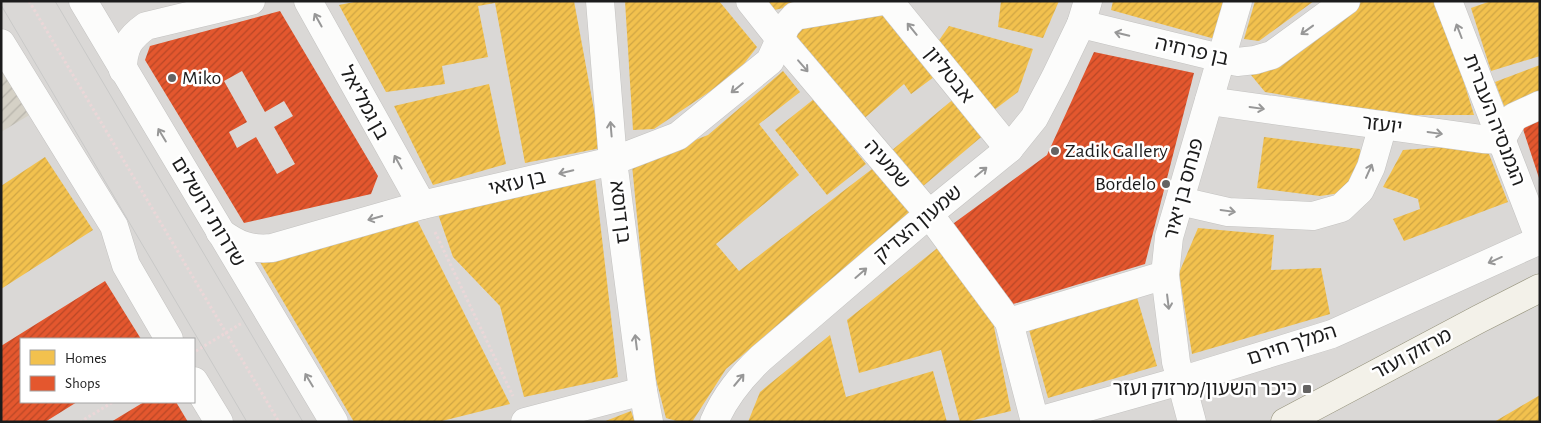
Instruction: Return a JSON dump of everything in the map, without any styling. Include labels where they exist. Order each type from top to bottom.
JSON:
[{"type":"main road","name":"מרזוק ועזר","points":[[1285,422],[1540,288]]},
{"type":"street","name":"שדרות ירושלים","points":[[83,1],[334,422]]},
{"type":"street","points":[[123,70],[124,53],[128,42],[146,26],[251,1]]},
{"type":"street","name":"בן גמליאל","points":[[308,1],[422,205]]},
{"type":"street","name":"בן דוסא","points":[[600,1],[613,161],[643,390],[649,422]]},
{"type":"street","name":"שמעיה","points":[[750,1],[780,39],[930,214],[1009,322],[1035,422]]},
{"type":"street","points":[[780,39],[786,26],[795,16],[882,1]]},
{"type":"street","name":"אבטליון","points":[[889,1],[1009,149]]},
{"type":"street","name":"פנחס בן יאיר","points":[[1192,422],[1176,362],[1164,275],[1169,237],[1238,1]]},
{"type":"street","name":"בן פרחיה","points":[[1084,13],[1237,62],[1255,60],[1272,55],[1346,1]]},
{"type":"street","name":"הגמנסיה העברית","points":[[1452,2],[1501,140],[1540,240]]},
{"type":"street","name":"שמעון הצדיק","points":[[714,422],[730,392],[747,371],[1009,149],[1034,118],[1055,78],[1084,13]]},
{"type":"street","name":"בן עזאי","points":[[220,232],[245,247],[258,249],[272,248],[422,205],[613,161],[678,136],[770,61],[780,39]]},
{"type":"street","points":[[1,43],[114,226],[126,265],[168,338]]},
{"type":"street","name":"יועזר","points":[[1209,101],[1482,139],[1501,140]]},
{"type":"street","points":[[1501,140],[1514,116],[1540,104]]},
{"type":"street","points":[[1180,201],[1228,212],[1313,216],[1341,208],[1360,190],[1371,167],[1383,125]]},
{"type":"street","name":"המלך חירם","points":[[1035,422],[1180,381],[1332,334],[1540,240]]},
{"type":"street","points":[[1009,322],[1164,275]]},
{"type":"street","points":[[195,383],[219,422]]},
{"type":"street","points":[[520,411],[643,390]]},
{"type":"path","points":[[29,1],[278,422]]},
{"type":"path","points":[[422,205],[520,411]]},
{"type":"path","points":[[195,351],[266,308]]},
{"type":"path","points":[[81,422],[111,403]]},
{"type":"shaded area","points":[[1,1],[1540,1],[1540,422],[1,422]]},
{"type":"shaded area","points":[[1,55],[36,111],[1,132]]},
{"type":"building: Homes","points":[[359,1],[574,1],[601,148],[525,163],[495,3],[478,6],[488,57],[442,66],[445,84],[386,92],[339,5]]},
{"type":"building: Homes","points":[[625,1],[719,1],[757,47],[736,74],[654,129],[633,130]]},
{"type":"building: Homes","points":[[763,1],[810,1],[810,2],[770,11]]},
{"type":"building: Homes","points":[[1001,1],[1059,1],[1043,38],[998,27]]},
{"type":"building: Homes","points":[[1113,1],[1226,1],[1215,39],[1111,10]]},
{"type":"building: Homes","points":[[1255,1],[1314,1],[1259,41],[1244,39]]},
{"type":"building: Homes","points":[[1357,1],[1434,1],[1446,23],[1474,115],[1397,115],[1265,92],[1251,75]]},
{"type":"building: Homes","points":[[1491,1],[1540,1],[1540,56],[1491,71],[1471,8]]},
{"type":"building: Homes","points":[[884,14],[934,77],[911,94],[904,84],[860,122],[787,36],[797,26]]},
{"type":"building: Homes","points":[[949,26],[1033,49],[1018,92],[990,113],[935,46]]},
{"type":"building: Homes","points":[[1540,65],[1540,92],[1504,106],[1495,82]]},
{"type":"building: Homes","points":[[783,71],[800,92],[759,124],[799,175],[716,244],[739,271],[876,166],[913,211],[726,369],[692,422],[680,422],[666,418],[651,360],[632,165],[708,135]]},
{"type":"building: Homes","points":[[489,84],[506,164],[433,185],[394,106]]},
{"type":"building: Homes","points":[[956,97],[986,133],[922,187],[891,151]]},
{"type":"building: Homes","points":[[814,99],[866,164],[827,195],[775,130]]},
{"type":"building: Homes","points":[[1264,137],[1360,149],[1365,167],[1347,192],[1320,196],[1257,188]]},
{"type":"building: Homes","points":[[1485,144],[1508,202],[1404,241],[1393,219],[1420,209],[1418,199],[1383,187],[1403,150]]},
{"type":"building: Homes","points":[[45,157],[93,230],[1,289],[1,186]]},
{"type":"building: Homes","points":[[595,178],[618,377],[524,397],[500,306],[453,257],[438,214]]},
{"type":"building: Homes","points":[[416,218],[510,404],[438,422],[354,422],[260,262]]},
{"type":"building: Homes","points":[[1198,228],[1274,235],[1271,270],[1321,268],[1330,314],[1192,354],[1179,273]]},
{"type":"building: Homes","points":[[940,246],[991,312],[1011,411],[960,422],[941,350],[859,373],[847,320]]},
{"type":"building: Homes","points":[[1136,294],[1157,366],[1048,398],[1028,326]]},
{"type":"building: Homes","points":[[830,335],[846,397],[933,371],[947,422],[748,422],[760,392]]},
{"type":"building: Homes","points":[[1540,395],[1540,422],[1494,422]]},
{"type":"building: Homes","points":[[631,411],[635,422],[603,422]]},
{"type":"building: Shops","points":[[280,11],[378,176],[371,194],[244,223],[145,60],[150,46]],"holes":[[[242,71],[265,112],[284,101],[293,116],[274,127],[295,164],[277,174],[256,137],[237,148],[229,132],[247,122],[224,81]]]},
{"type":"building: Shops","points":[[1094,52],[1194,73],[1145,264],[1010,305],[950,226],[1047,155]]},
{"type":"building: Shops","points":[[1540,114],[1540,178],[1539,178],[1521,123]]},
{"type":"building: Shops","points":[[105,281],[140,338],[20,338],[20,403],[75,403],[45,422],[1,422],[1,346]]},
{"type":"building: Shops","points":[[142,403],[177,403],[188,422],[111,422]]},
{"type":"tram line","points":[[55,1],[303,422]]},
{"type":"tram line","points":[[1,5],[247,422]]},
{"type":"place","name":"Miko","points":[[172,78]]},
{"type":"place","name":"Zadik Gallery","points":[[1055,151]]},
{"type":"place","name":"Bordelo","points":[[1166,184]]},
{"type":"place","name":"כיכר השעון/מרזוק ועזר","points":[[1307,389]]}]
